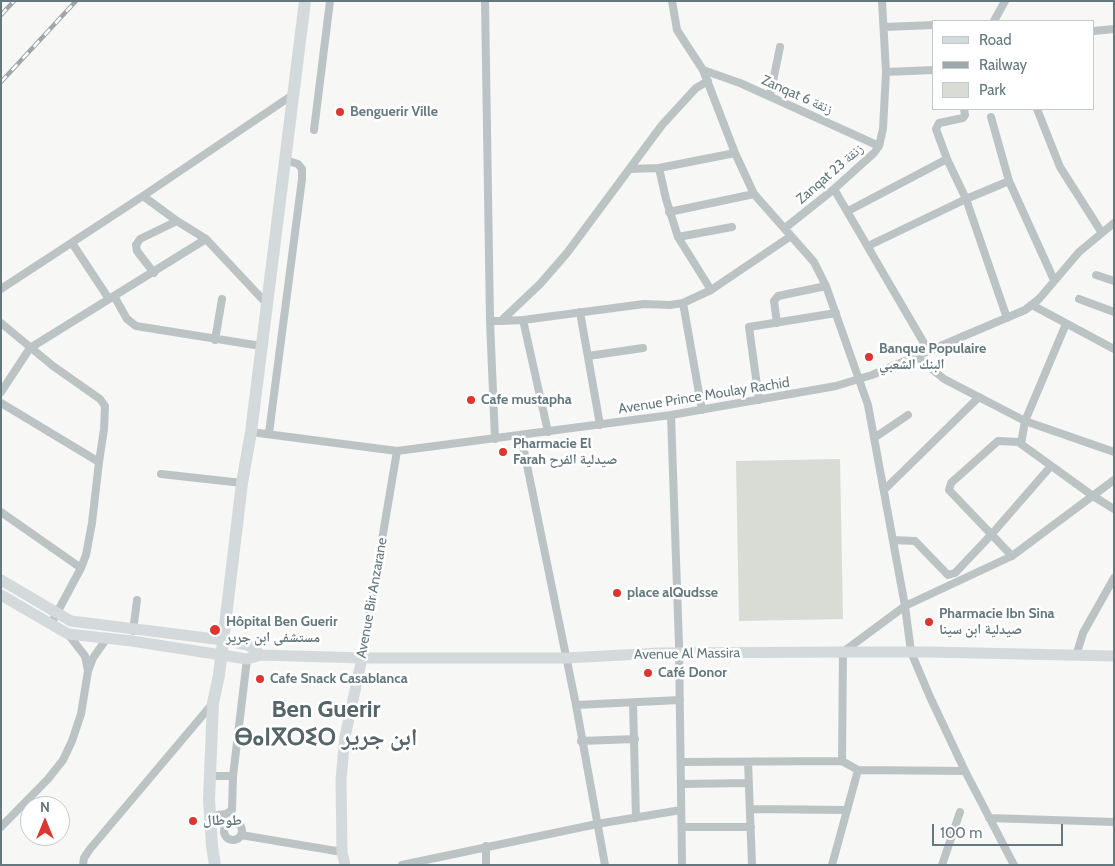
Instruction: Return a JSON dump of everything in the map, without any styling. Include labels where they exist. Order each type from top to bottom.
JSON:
[{"type":"main road","points":[[215,865],[210,822],[209,776],[213,703],[223,640],[242,483],[251,432],[305,1]]},
{"type":"street","points":[[314,130],[330,1]]},
{"type":"street","points":[[485,1],[490,321],[495,439]]},
{"type":"street","points":[[672,1],[677,30],[703,70],[735,153],[754,194],[814,262],[826,286],[868,405],[905,606],[911,652],[965,771],[1014,865]]},
{"type":"street","name":"Zanqat 23 زنقة","points":[[785,228],[834,188],[874,153],[879,146],[883,129],[886,72],[882,1]]},
{"type":"street","points":[[995,20],[1006,1]]},
{"type":"street","points":[[884,26],[932,25]]},
{"type":"street","points":[[1095,31],[1114,30]]},
{"type":"street","points":[[770,96],[780,48]]},
{"type":"street","name":"Zanqat 6 زنقة","points":[[703,70],[740,83],[879,146]]},
{"type":"street","points":[[886,72],[932,70]]},
{"type":"street","points":[[501,321],[540,284],[567,253],[666,120],[696,88],[708,81]]},
{"type":"street","points":[[1,289],[294,94]]},
{"type":"street","points":[[964,110],[965,115],[963,118],[937,125],[936,129],[947,159],[966,198],[1007,318]]},
{"type":"street","points":[[1037,110],[1060,168],[1102,233]]},
{"type":"street","points":[[991,117],[1009,180],[1054,280]]},
{"type":"street","points":[[630,170],[659,168],[735,153]]},
{"type":"street","points":[[848,211],[947,159]]},
{"type":"street","points":[[269,433],[302,179],[302,170],[298,164],[285,160]]},
{"type":"street","points":[[659,168],[669,212],[678,237],[711,290]]},
{"type":"street","points":[[868,246],[966,198],[1009,180]]},
{"type":"street","points":[[834,188],[928,350]]},
{"type":"street","points":[[669,212],[754,194]]},
{"type":"street","points":[[143,196],[206,239],[266,302]]},
{"type":"street","points":[[154,273],[137,251],[136,245],[140,240],[177,221]]},
{"type":"street","name":"Avenue Prince Moulay Rachid","points":[[251,432],[397,451],[671,415],[858,380],[1025,310],[1032,305],[1079,252],[1114,224]]},
{"type":"street","points":[[678,237],[732,227]]},
{"type":"street","points":[[490,321],[523,320],[644,304],[670,305],[684,303],[711,290],[791,236]]},
{"type":"street","points":[[1,392],[30,348],[154,273],[206,239]]},
{"type":"street","points":[[72,243],[127,319],[136,326],[261,346]]},
{"type":"street","points":[[1096,275],[1114,281]]},
{"type":"street","points":[[777,323],[774,300],[778,296],[826,286]]},
{"type":"street","points":[[215,340],[222,299]]},
{"type":"street","points":[[1078,299],[1114,312]]},
{"type":"street","points":[[684,303],[702,410]]},
{"type":"street","points":[[1032,305],[1114,349]]},
{"type":"street","points":[[580,312],[600,425]]},
{"type":"street","points":[[759,400],[749,327],[836,313]]},
{"type":"street","points":[[523,320],[548,432]]},
{"type":"street","points":[[1,323],[30,348],[104,402],[104,429],[98,462],[92,523],[81,568],[51,624]]},
{"type":"street","points":[[1020,442],[1025,421],[1066,324]]},
{"type":"street","points":[[588,356],[643,348]]},
{"type":"street","points":[[915,355],[944,379],[1025,421],[1114,452]]},
{"type":"street","points":[[884,490],[979,397]]},
{"type":"street","points":[[1,403],[98,462]]},
{"type":"street","points":[[671,415],[679,654],[682,865]]},
{"type":"street","points":[[874,438],[908,415]]},
{"type":"street","points":[[521,436],[576,705],[605,865]]},
{"type":"street","points":[[1012,556],[948,490],[951,483],[998,441],[1020,442],[1093,496],[1114,509]]},
{"type":"street","name":"Avenue Bir Anzarane","points":[[345,865],[342,852],[342,779],[345,737],[362,658],[397,451]]},
{"type":"street","points":[[893,540],[915,541],[948,576],[955,573],[992,535],[1051,466]]},
{"type":"street","points":[[161,474],[242,483]]},
{"type":"street","points":[[842,760],[843,652],[905,606],[1012,556],[1114,480]]},
{"type":"street","points":[[1,512],[81,568]]},
{"type":"street","points":[[1076,656],[1083,633],[1114,578]]},
{"type":"street","name":"Avenue Al Massira","points":[[1,580],[71,620],[223,640],[248,645],[261,655]]},
{"type":"street","points":[[1,595],[68,634],[85,656],[88,671]]},
{"type":"street","points":[[132,641],[137,600]]},
{"type":"street","name":"Avenue Al Massira","points":[[68,634],[132,641],[247,659],[261,655],[362,658],[566,658],[679,654],[843,652],[1114,656]]},
{"type":"street","points":[[1,827],[48,779],[63,760],[82,714],[88,671],[93,658],[107,638]]},
{"type":"street","points":[[210,822],[232,810],[233,776],[247,659]]},
{"type":"street","points":[[576,705],[680,700]]},
{"type":"street","points":[[91,865],[84,861],[90,849],[213,703]]},
{"type":"street","points":[[634,703],[636,818]]},
{"type":"street","points":[[582,741],[635,740]]},
{"type":"street","points":[[681,762],[842,760],[858,770],[965,771]]},
{"type":"street","points":[[748,762],[752,865]]},
{"type":"street","points":[[832,865],[858,770]]},
{"type":"street","points":[[209,776],[233,776]]},
{"type":"street","points":[[681,784],[749,783]]},
{"type":"street","points":[[750,809],[847,810]]},
{"type":"street","points":[[402,865],[597,824],[681,810]]},
{"type":"street","points":[[942,865],[960,812]]},
{"type":"street","points":[[988,818],[1114,822]]},
{"type":"street","points":[[210,822],[225,830]]},
{"type":"street","points":[[234,822],[240,824],[242,829],[238,839],[232,840],[227,837],[225,830],[229,823],[234,822]]},
{"type":"street","points":[[682,827],[751,827]]},
{"type":"street","points":[[241,835],[342,852]]},
{"type":"street","points":[[486,846],[486,865]]},
{"type":"green space","points":[[840,459],[843,619],[739,621],[736,461]]},
{"type":"railway","points":[[1,15],[14,1]]},
{"type":"railway","points":[[1,82],[76,1]]},
{"type":"place","name":"Benguerir Ville","points":[[340,112]]},
{"type":"place","name":"Banque Populaire البنك الشعبي","points":[[869,357]]},
{"type":"place","name":"Cafe mustapha","points":[[471,400]]},
{"type":"place","name":"Pharmacie El Farah صيدلية الفرح","points":[[503,452]]},
{"type":"place","name":"place alQudsse","points":[[617,593]]},
{"type":"place","name":"Pharmacie Ibn Sina صيدلية ابن سينا","points":[[929,622]]},
{"type":"place","name":"Hôpital Ben Guerir مستشفى ابن جرير","points":[[215,630]]},
{"type":"place","name":"Café Donor","points":[[648,673]]},
{"type":"place","name":"Cafe Snack Casablanca","points":[[260,679]]},
{"type":"place","name":"طوطال","points":[[193,821]]},
{"type":"district","name":"Ben Guerir ⴱⴰⵏⴳⵔⵉⵔ ابن جرير","points":[[326,724]]}]
